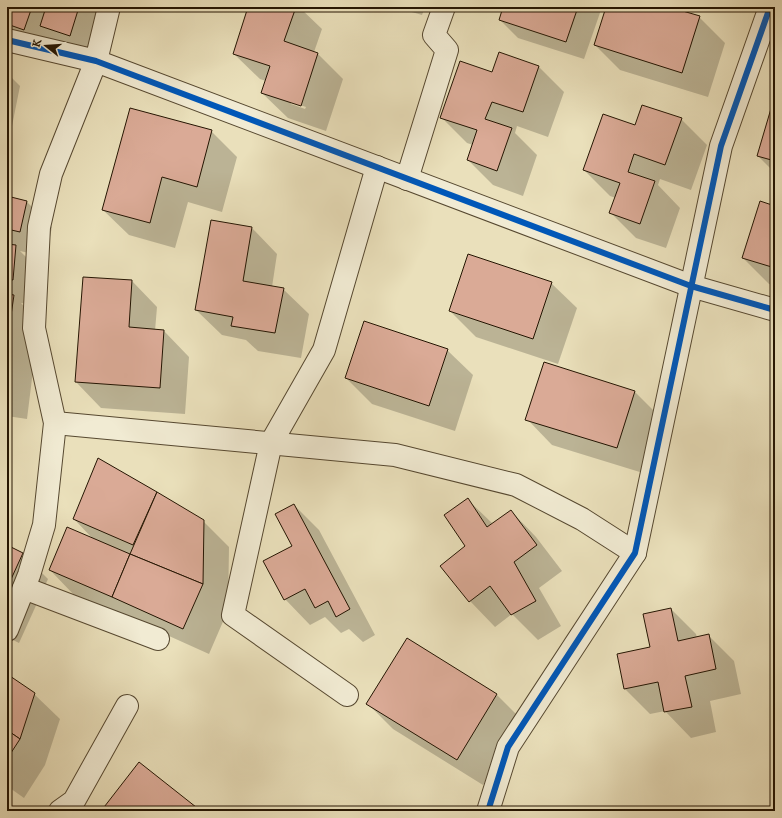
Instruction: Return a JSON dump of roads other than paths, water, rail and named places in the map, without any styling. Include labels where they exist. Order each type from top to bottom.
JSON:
[{"type":"street","points":[[7,630],[29,575],[44,525],[55,423],[34,328],[39,227],[51,174],[96,61],[109,7]]},
{"type":"street","points":[[407,178],[447,50],[434,35],[444,7]]},
{"type":"street","points":[[488,811],[508,747],[635,553],[721,146],[770,7]]},
{"type":"street","points":[[7,40],[96,61],[691,286],[775,310]]},
{"type":"street","points":[[347,694],[233,615],[271,443],[324,350],[377,167]]},
{"type":"street","points":[[55,423],[395,455],[516,485],[582,519],[635,553]]},
{"type":"street","points":[[24,588],[158,639]]},
{"type":"street","points":[[60,811],[74,801],[126,706]]}]
